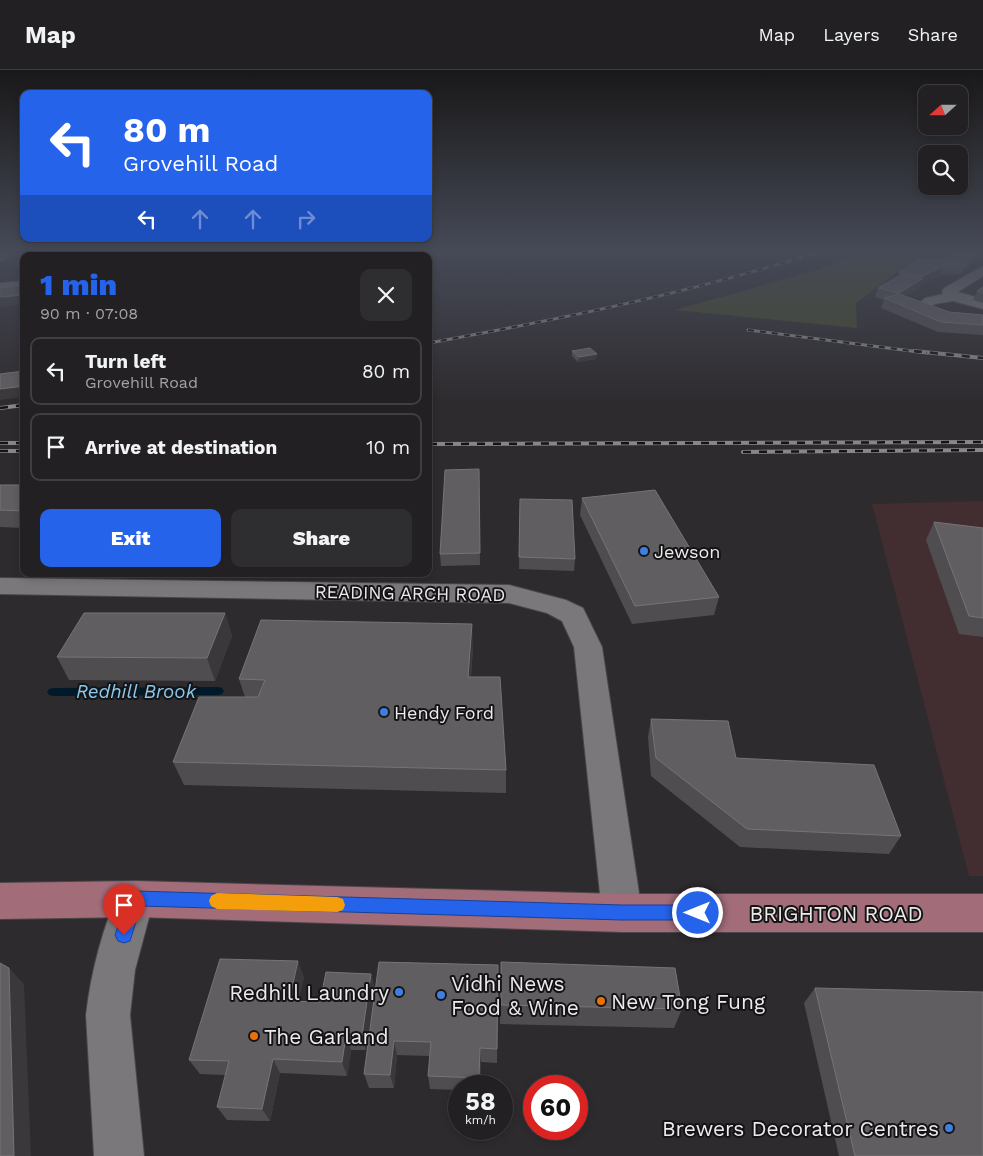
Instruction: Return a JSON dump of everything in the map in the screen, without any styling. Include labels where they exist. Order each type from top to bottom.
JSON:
[{"type":"main road","name":"BRIGHTON ROAD","points":[[0,901],[135,899],[622,913],[983,913]]},
{"type":"street","points":[[923,307],[927,303]]},
{"type":"street","name":"READING ARCH ROAD","points":[[0,586],[509,594],[556,606],[573,615],[588,648],[622,913]]},
{"type":"street","points":[[119,1156],[108,1016],[109,997],[112,972],[135,899]]},
{"type":"shaded area","points":[[983,501],[983,876],[969,876],[872,504]]},
{"type":"green space","points":[[701,303],[856,303],[857,328],[675,310]]},
{"type":"building","points":[[895,303],[923,303],[949,312],[983,315],[983,325],[941,322]]},
{"type":"building","points":[[590,348],[597,354],[579,357],[572,351]]},
{"type":"building","points":[[20,372],[20,386],[0,389],[0,374]]},
{"type":"building","points":[[479,469],[480,553],[440,554],[445,470]]},
{"type":"building","points":[[0,485],[20,485],[20,511],[0,510]]},
{"type":"building","points":[[655,490],[719,597],[635,606],[582,498]]},
{"type":"building","points":[[520,499],[572,500],[575,559],[519,557]]},
{"type":"building","points":[[934,522],[983,528],[983,618],[969,616]]},
{"type":"building","points":[[84,613],[225,613],[207,658],[57,657]]},
{"type":"building","name":"Hendy Ford","points":[[261,620],[472,624],[468,677],[500,677],[506,770],[173,762],[199,697],[258,697],[265,680],[239,679]]},
{"type":"building","points":[[651,719],[728,721],[736,758],[874,765],[901,836],[747,829],[656,758]]},
{"type":"building","points":[[220,959],[298,961],[289,1001],[320,1002],[326,972],[371,974],[362,1036],[346,1036],[342,1062],[273,1059],[262,1109],[217,1107],[229,1061],[189,1060]]},
{"type":"building","points":[[379,962],[498,965],[497,1049],[480,1048],[479,1075],[428,1076],[431,1042],[394,1041],[390,1075],[364,1074]]},
{"type":"building","points":[[501,962],[675,968],[682,1009],[501,1005]]},
{"type":"building","points":[[0,963],[9,968],[14,1156],[0,1156]]},
{"type":"building","points":[[815,988],[983,992],[983,1156],[855,1156]]},
{"type":"waterway","name":"Redhill Brook","points":[[53,692],[218,691]]},
{"type":"railway","points":[[432,342],[630,303]]},
{"type":"railway","points":[[748,330],[927,353]]},
{"type":"railway","points":[[914,351],[983,358]]},
{"type":"railway","points":[[0,408],[20,406]]},
{"type":"railway","points":[[432,444],[983,442]]},
{"type":"railway","points":[[0,443],[20,443]]},
{"type":"railway","points":[[743,452],[983,450]]},
{"type":"railway","points":[[0,451],[20,451]]},
{"type":"slow traffic","points":[[217,901],[337,905]]},
{"type":"place","name":"Jewson","points":[[644,551]]},
{"type":"place","name":"Hendy Ford","points":[[384,712]]},
{"type":"place","name":"Redhill Laundry","points":[[399,992]]},
{"type":"place","name":"Vidhi News Food & Wine","points":[[441,995]]},
{"type":"place","name":"New Tong Fung","points":[[601,1001]]},
{"type":"place","name":"The Garland","points":[[254,1036]]},
{"type":"place","name":"Brewers Decorator Centres","points":[[949,1128]]},
{"type":"route","points":[[124,935],[135,899],[622,913],[698,913]]}]
